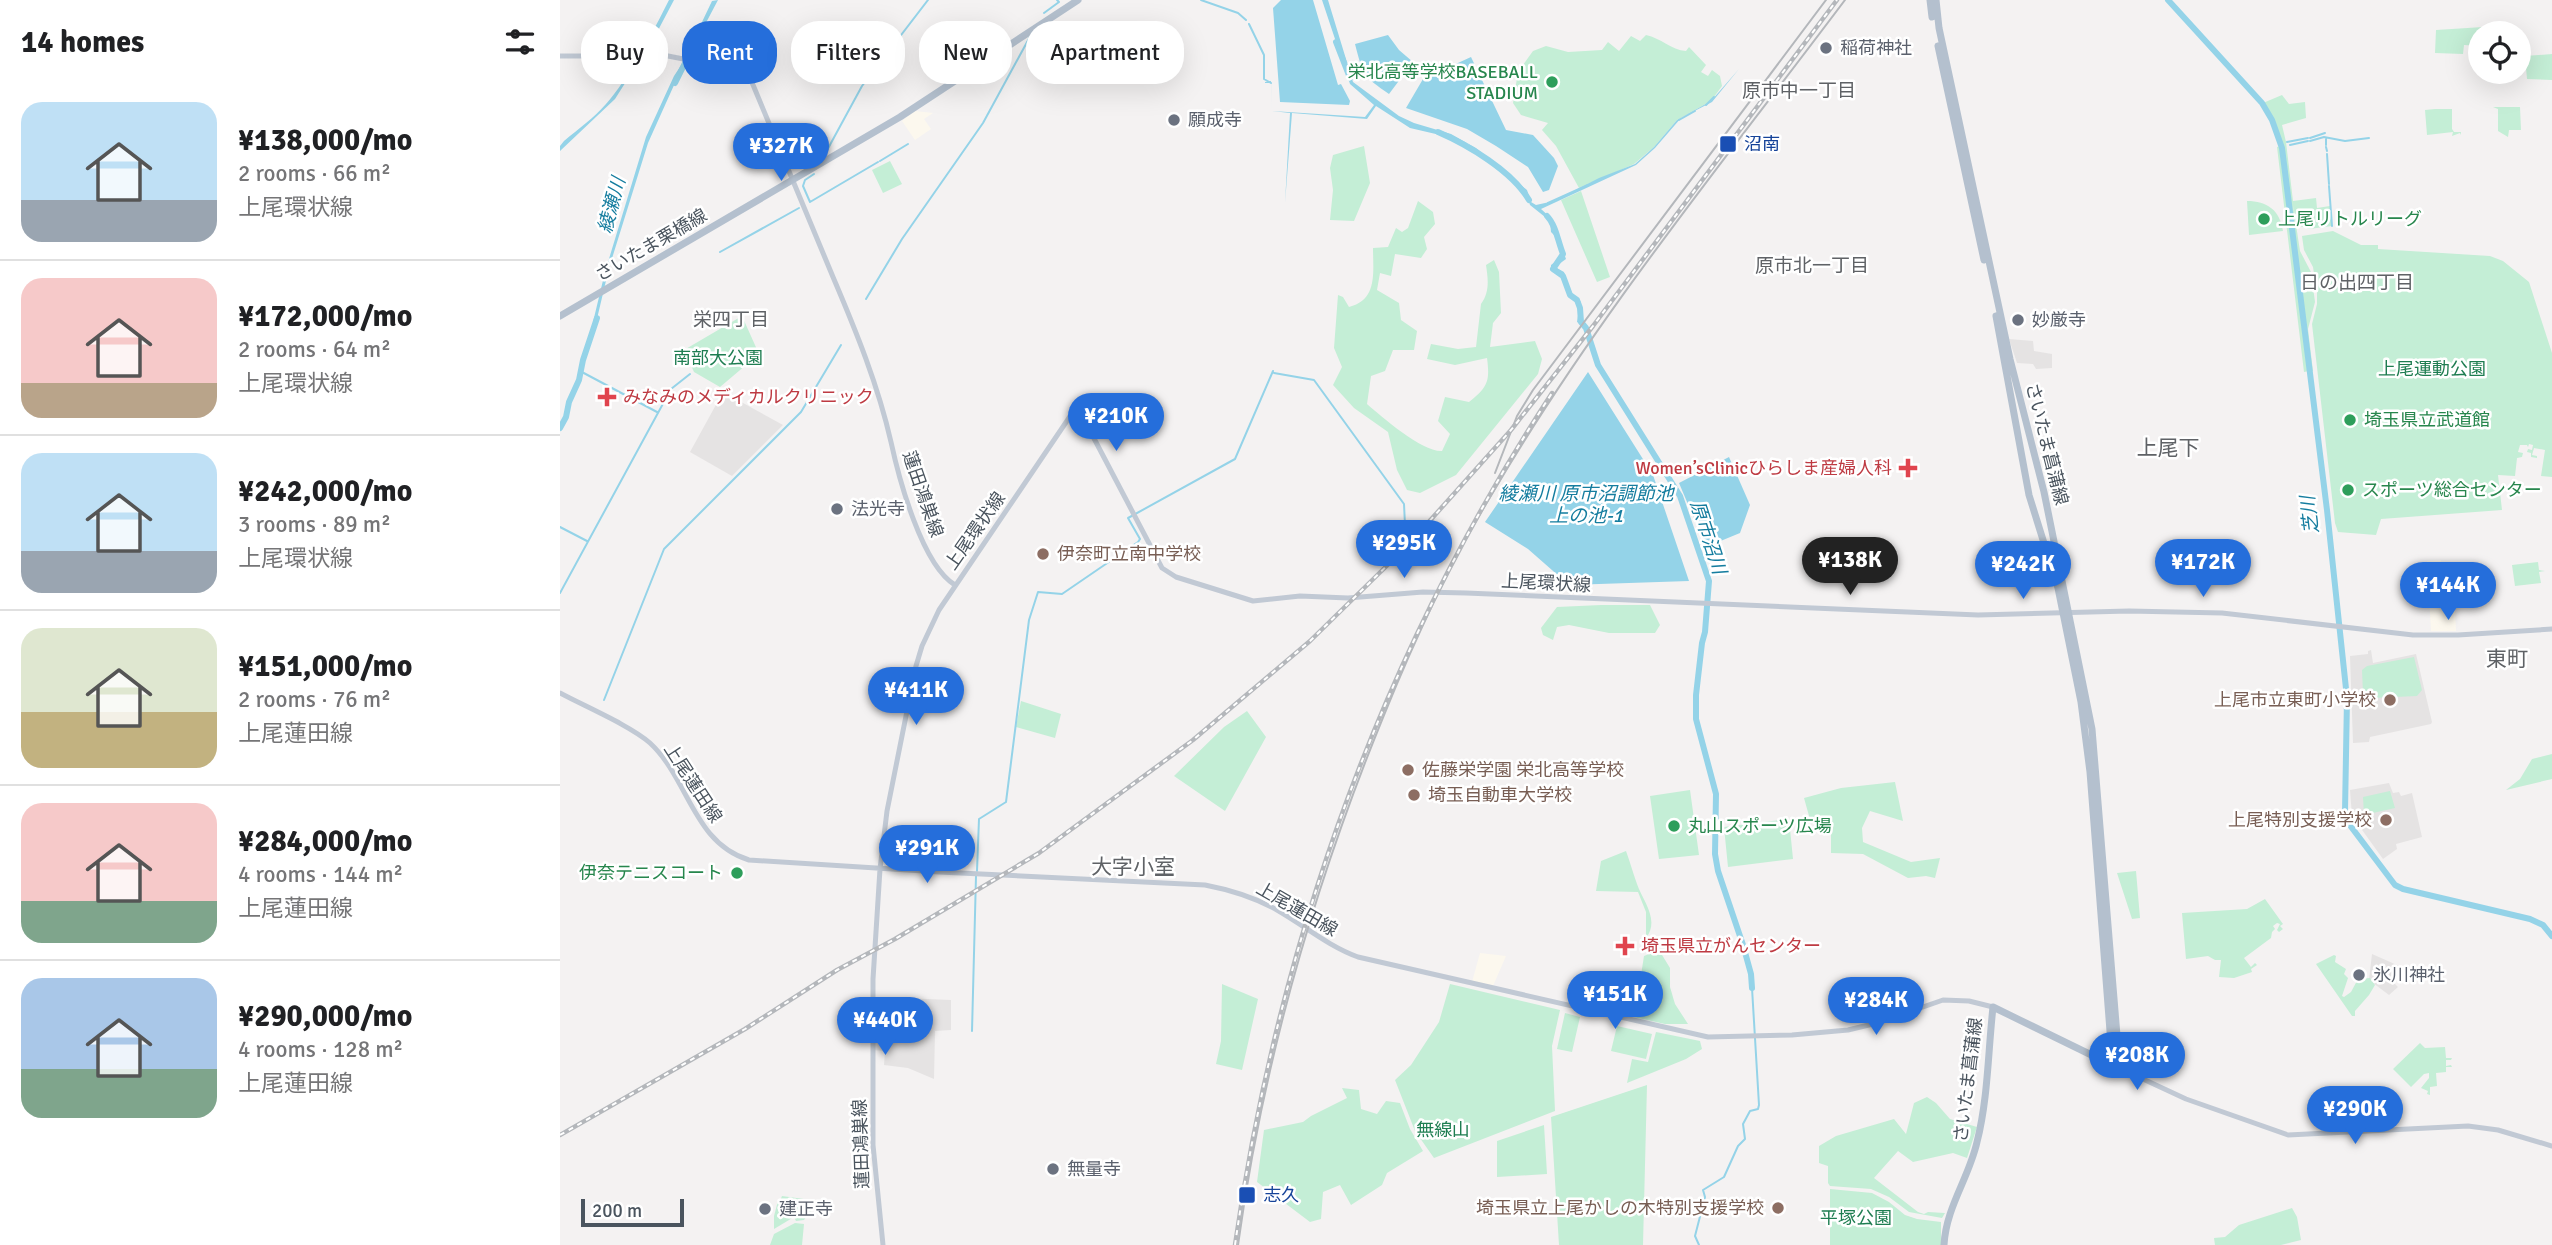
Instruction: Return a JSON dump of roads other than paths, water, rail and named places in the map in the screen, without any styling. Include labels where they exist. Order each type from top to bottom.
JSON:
[{"type":"main road","name":"さいたま栗橋線","points":[[794,178],[900,113],[1070,0]]},
{"type":"main road","name":"さいたま栗橋線","points":[[560,313],[909,112],[1078,0]]},
{"type":"main road","name":"さいたま菖蒲線","points":[[1933,0],[2010,359],[2050,518],[2065,613],[2083,698],[2110,993],[2112,1057],[2115,1066]]},
{"type":"main road","name":"さいたま菖蒲線","points":[[1933,0],[1936,36],[1994,306],[2029,495],[2065,613]]},
{"type":"main road","name":"蓮田鴻巣線","points":[[560,56],[648,55],[682,58],[750,72],[874,379],[897,471],[911,512],[944,579],[955,585],[930,626],[916,666],[899,745],[880,869],[872,996],[873,1123],[875,1183],[883,1245]]},
{"type":"main road","name":"上尾環状線","points":[[955,585],[1077,405],[1152,551],[1167,572],[1246,600],[1447,592],[1978,615],[2143,611],[2222,613],[2413,635],[2552,629]]},
{"type":"main road","points":[[2020,447],[2026,441],[2032,444]]},
{"type":"main road","points":[[2038,521],[2043,524],[2050,518]]},
{"type":"main road","name":"上尾蓮田線","points":[[560,693],[649,742],[662,758],[708,832],[731,852],[760,862],[1190,883],[1217,887],[1266,905],[1358,957],[1690,1035],[1716,1038],[1857,1029],[1943,1000],[1969,1001],[1993,1007]]},
{"type":"main road","name":"さいたま菖蒲線","points":[[1944,1245],[1947,1219],[1978,1139],[1993,1007],[2115,1066]]},
{"type":"main road","points":[[2115,1066],[2186,1099],[2293,1136],[2468,1126],[2498,1130],[2552,1146]]},
{"type":"water","points":[[669,0],[674,0],[663,21],[658,21]]},
{"type":"water","points":[[718,0],[707,21],[702,21],[712,1]]},
{"type":"water","points":[[1281,0],[1313,0],[1338,85],[1341,84],[1350,101],[1349,105],[1280,102],[1273,8]]},
{"type":"water","points":[[1322,0],[1328,0],[1353,82],[1399,116],[1451,134],[1476,148],[1527,190],[1531,202],[1536,205],[1554,201],[1599,178],[1635,164],[1677,120],[1711,101],[1739,69],[1712,102],[1681,118],[1655,148],[1636,165],[1541,209],[1551,218],[1566,259],[1555,267],[1564,272],[1570,291],[1575,296],[1567,291],[1562,274],[1551,268],[1551,265],[1562,257],[1556,237],[1551,232],[1550,221],[1530,205],[1525,191],[1468,144],[1444,134],[1410,128],[1376,106],[1367,119],[1292,113],[1285,203],[1290,113],[1272,111],[1365,117],[1374,105],[1350,84]]},
{"type":"water","points":[[1388,35],[1399,50],[1413,62],[1389,94],[1365,74],[1355,44]]},
{"type":"water","points":[[1471,57],[1506,130],[1533,135],[1554,158],[1558,166],[1549,190],[1543,192],[1528,167],[1467,129],[1406,108],[1423,79]]},
{"type":"water","points":[[682,64],[648,143],[609,268],[596,323],[593,322],[605,272],[646,137]]},
{"type":"water","points":[[625,84],[615,99],[560,151],[564,141],[596,114]]},
{"type":"water","points":[[1575,296],[1581,302],[1580,320],[1585,327],[1577,322],[1580,303]]},
{"type":"water","name":"綾瀬川 原市沼調節池 上の池-1","points":[[1588,372],[1653,475],[1689,581],[1569,585],[1528,549],[1485,522]]},
{"type":"water","points":[[1729,457],[1750,505],[1740,533],[1706,547],[1679,483]]},
{"type":"waterway","points":[[825,154],[862,86],[928,0]]},
{"type":"waterway","points":[[1044,13],[1059,2],[1057,0]]},
{"type":"waterway","points":[[1201,0],[1238,13],[1246,20]]},
{"type":"waterway","name":"芝川","points":[[2168,0],[2262,103],[2272,120],[2282,148],[2327,510],[2347,698],[2345,812],[2349,824],[2395,885],[2530,919],[2543,925],[2552,936]]},
{"type":"waterway","points":[[1249,24],[1264,55],[1264,79],[1271,83]]},
{"type":"waterway","name":"原市沼川","points":[[1336,42],[1350,78]]},
{"type":"waterway","points":[[866,299],[902,239],[983,123],[1026,44]]},
{"type":"waterway","name":"綾瀬川","points":[[675,83],[682,69]]},
{"type":"waterway","points":[[1706,105],[1714,97]]},
{"type":"waterway","points":[[1679,120],[1695,111]]},
{"type":"waterway","name":"原市沼川","points":[[1438,132],[1501,169],[1529,200]]},
{"type":"waterway","points":[[2310,138],[2325,133]]},
{"type":"waterway","points":[[2310,141],[2324,137],[2345,141],[2369,138]]},
{"type":"waterway","points":[[2287,142],[2308,138]]},
{"type":"waterway","points":[[2326,139],[2326,145]]},
{"type":"waterway","points":[[2290,145],[2308,141]]},
{"type":"waterway","points":[[880,161],[908,144]]},
{"type":"waterway","points":[[2326,147],[2327,151]]},
{"type":"waterway","points":[[2327,154],[2329,184]]},
{"type":"waterway","points":[[814,174],[805,180],[803,186],[810,202],[878,162]]},
{"type":"waterway","points":[[1548,203],[1588,185]]},
{"type":"waterway","points":[[2329,186],[2332,226]]},
{"type":"waterway","points":[[720,252],[799,208]]},
{"type":"waterway","name":"原市沼川","points":[[1547,216],[1555,229],[1563,254],[1553,269],[1563,276],[1570,295],[1577,300],[1581,322],[1586,328],[1598,365],[1680,496],[1709,581],[1696,695],[1696,719],[1716,794],[1715,854],[1718,871],[1743,945],[1752,988]]},
{"type":"waterway","name":"綾瀬川","points":[[560,428],[579,380],[597,318]]},
{"type":"waterway","points":[[604,700],[664,549],[801,412],[841,345]]},
{"type":"waterway","points":[[580,371],[657,412]]},
{"type":"waterway","points":[[977,871],[979,819],[1006,802],[1029,620],[1038,592],[1062,594],[1138,542],[1140,539],[1128,518],[1235,459],[1273,371]]},
{"type":"waterway","points":[[1274,373],[1314,380],[1404,504],[1405,525]]},
{"type":"waterway","points":[[560,593],[671,389],[690,374]]},
{"type":"waterway","points":[[560,527],[587,541]]},
{"type":"waterway","points":[[972,1031],[976,876]]},
{"type":"waterway","name":"原市沼川","points":[[1699,1245],[1695,1236],[1705,1197],[1703,1190],[1724,1177],[1738,1146],[1745,1139],[1743,1124],[1750,1111],[1758,1109],[1759,1105],[1752,988]]},
{"type":"tram line","points":[[1495,473],[1517,416],[1533,390],[1826,0]]},
{"type":"tram line","points":[[1238,1245],[1277,1042],[1314,910],[1359,779],[1434,602],[1476,520],[1573,366],[1661,242],[1845,0]]},
{"type":"railway","points":[[560,1135],[745,1029],[837,970],[895,939],[1039,853],[1193,740],[1310,641],[1409,544],[1511,430],[1593,326],[1837,0]]},
{"type":"railway","points":[[1235,1245],[1254,1131],[1279,1019],[1310,909],[1347,801],[1389,696],[1437,592],[1492,491],[1552,393]]},
{"type":"place","name":"稲荷神社","points":[[1826,48]]},
{"type":"place","name":"栄北高等学校BASEBALL STADIUM","points":[[1552,82]]},
{"type":"place","name":"願成寺","points":[[1174,120]]},
{"type":"place","name":"沼南","points":[[1728,144]]},
{"type":"place","name":"上尾リトルリーグ","points":[[2264,219]]},
{"type":"place","name":"妙厳寺","points":[[2018,320]]},
{"type":"place","name":"みなみのメディカルクリニック","points":[[607,397]]},
{"type":"place","name":"埼玉県立武道館","points":[[2350,420]]},
{"type":"place","name":"Women’sClinicひらしま産婦人科","points":[[1908,468]]},
{"type":"place","name":"スポーツ総合センター","points":[[2348,490]]},
{"type":"place","name":"法光寺","points":[[837,509]]},
{"type":"place","name":"伊奈町立南中学校","points":[[1043,554]]},
{"type":"place","name":"上尾市立東町小学校","points":[[2390,700]]},
{"type":"place","name":"佐藤栄学園 栄北高等学校","points":[[1408,770]]},
{"type":"place","name":"埼玉自動車大学校","points":[[1414,795]]},
{"type":"place","name":"上尾特別支援学校","points":[[2386,820]]},
{"type":"place","name":"丸山スポーツ広場","points":[[1674,826]]},
{"type":"place","name":"伊奈テニスコート","points":[[737,873]]},
{"type":"place","name":"埼玉県立がんセンター","points":[[1625,946]]},
{"type":"place","name":"氷川神社","points":[[2359,975]]},
{"type":"place","name":"無量寺","points":[[1053,1169]]},
{"type":"place","name":"志久","points":[[1247,1195]]},
{"type":"place","name":"埼玉県立上尾かしの木特別支援学校","points":[[1778,1208]]},
{"type":"place","name":"建正寺","points":[[765,1209]]},
{"type":"district","name":"原市中一丁目","points":[[1799,90]]},
{"type":"district","name":"原市北一丁目","points":[[1812,265]]},
{"type":"district","name":"日の出四丁目","points":[[2357,282]]},
{"type":"district","name":"栄四丁目","points":[[731,319]]},
{"type":"district","name":"上尾下","points":[[2168,448]]},
{"type":"district","name":"東町","points":[[2507,659]]},
{"type":"district","name":"大字小室","points":[[1133,867]]},
{"type":"park label","name":"南部大公園","points":[[718,358]]},
{"type":"park label","name":"上尾運動公園","points":[[2432,369]]},
{"type":"park label","name":"無線山","points":[[1443,1130]]},
{"type":"park label","name":"平塚公園","points":[[1856,1218]]}]
